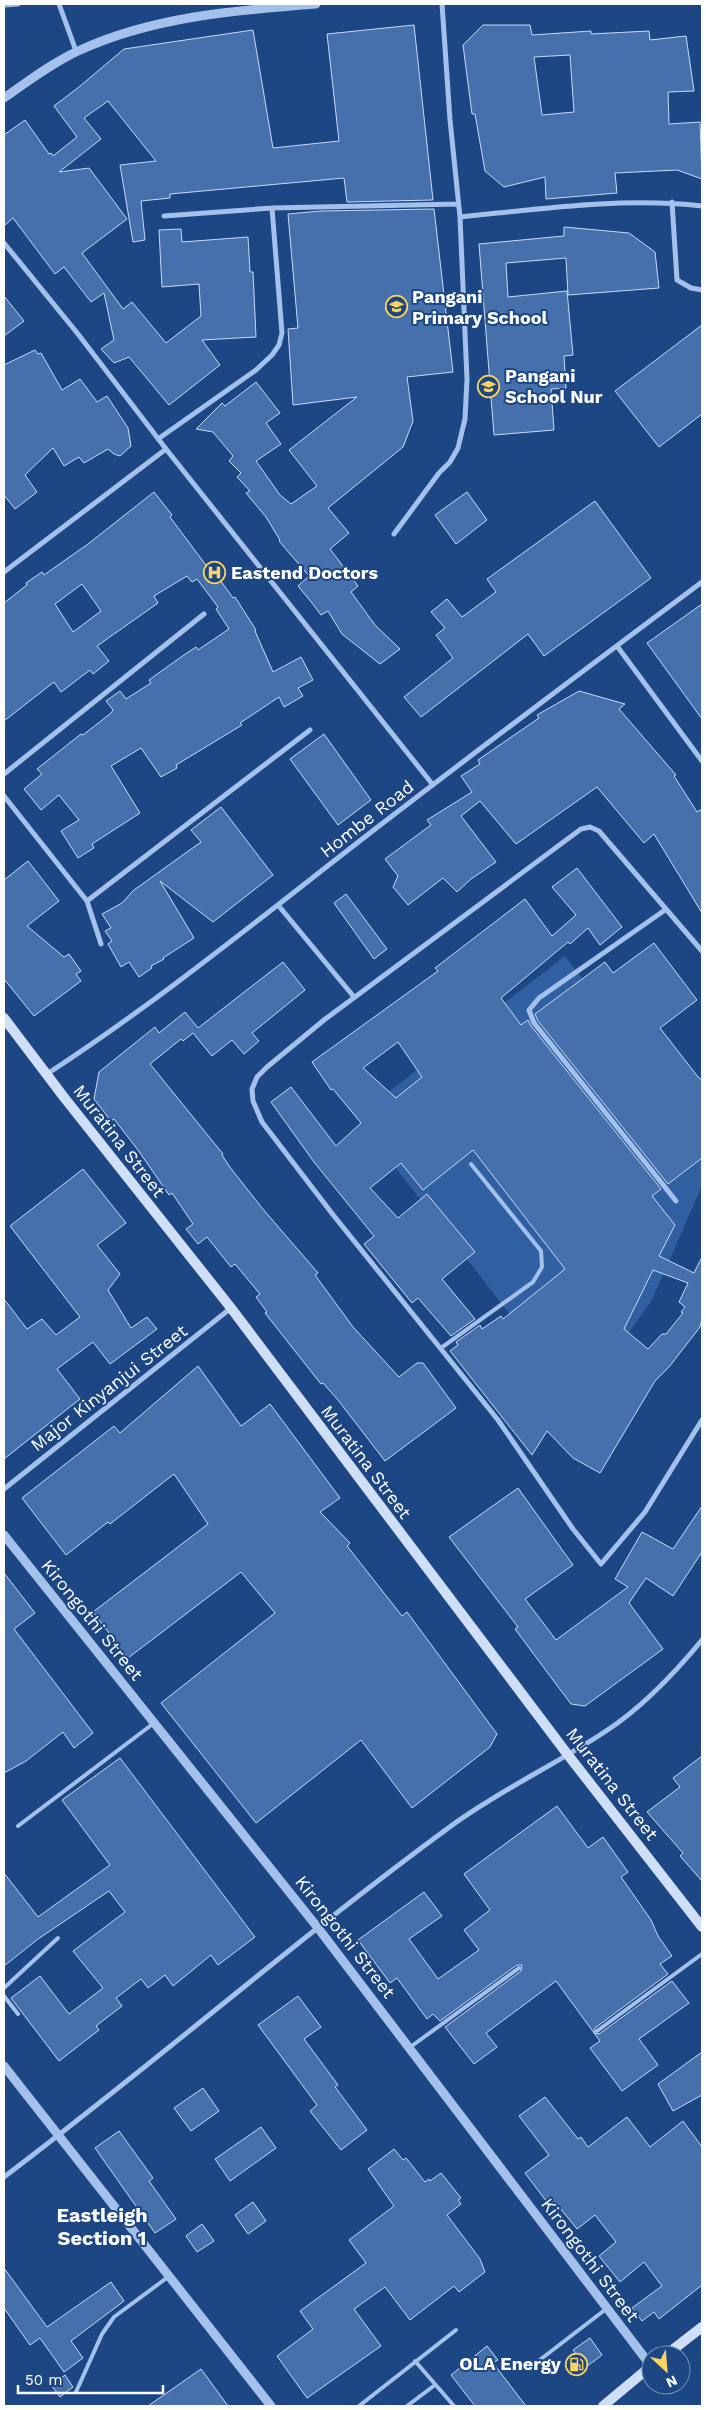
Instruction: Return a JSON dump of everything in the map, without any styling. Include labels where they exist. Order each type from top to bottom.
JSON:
[{"type":"main road","name":"Muratina Street","points":[[4,1018],[231,1308],[568,1754],[702,1927]]},
{"type":"main road","points":[[679,2345],[702,2327]]},
{"type":"main road","points":[[602,2406],[641,2374]]},
{"type":"street","points":[[4,5],[18,4]]},
{"type":"street","points":[[59,4],[76,51]]},
{"type":"street","points":[[4,98],[76,51],[135,28],[198,17],[316,4]]},
{"type":"street","points":[[394,534],[439,473],[450,462],[458,448],[464,419],[467,379],[460,217],[442,4]]},
{"type":"street","points":[[460,217],[564,206],[672,202],[702,206]]},
{"type":"street","points":[[672,202],[677,280],[691,288],[702,290]]},
{"type":"street","points":[[164,216],[272,208],[458,204]]},
{"type":"street","points":[[158,439],[256,370],[272,355],[279,345],[282,333],[272,208]]},
{"type":"street","points":[[4,244],[78,334],[158,439],[313,633],[373,712],[433,784]]},
{"type":"street","points":[[4,572],[166,449]]},
{"type":"street","name":"Hombe Road","points":[[46,1074],[96,1042],[278,905],[433,784],[702,582]]},
{"type":"street","points":[[4,774],[204,614]]},
{"type":"street","points":[[617,646],[702,761]]},
{"type":"street","points":[[87,901],[310,730]]},
{"type":"street","points":[[4,796],[87,901],[101,944]]},
{"type":"street","points":[[702,951],[599,831],[590,826],[581,829],[354,997],[267,1066],[257,1076],[252,1089],[253,1101],[262,1122],[334,1216],[498,1420],[573,1529],[601,1564],[644,1512],[702,1420]]},
{"type":"street","points":[[278,905],[354,997]]},
{"type":"street","points":[[665,910],[539,998],[529,1010],[534,1024],[676,1201]]},
{"type":"street","name":"Major Kinyanjui Street","points":[[4,1489],[231,1308]]},
{"type":"street","name":"Kirongothi Street","points":[[4,1535],[318,1928],[641,2353]]},
{"type":"street","points":[[4,2177],[318,1928],[451,1826],[488,1800],[568,1754],[633,1712],[676,1672],[702,1640]]},
{"type":"street","points":[[4,2066],[271,2406]]},
{"type":"lane","points":[[441,1348],[533,1282],[542,1267],[540,1251],[471,1164]]},
{"type":"lane","points":[[18,1826],[154,1723]]},
{"type":"lane","points":[[4,1988],[58,1938]]},
{"type":"lane","points":[[597,2031],[702,1954]]},
{"type":"lane","points":[[410,2048],[519,1968]]},
{"type":"lane","points":[[4,1996],[18,2014]]},
{"type":"lane","points":[[76,2392],[102,2334],[114,2317],[168,2277]]},
{"type":"lane","points":[[541,2359],[606,2309]]},
{"type":"lane","points":[[359,2406],[414,2361],[456,2330]]},
{"type":"lane","points":[[414,2361],[454,2406]]},
{"type":"lane","points":[[407,2406],[435,2385]]},
{"type":"shaded area","points":[[565,956],[702,1135],[702,1186],[652,1300],[579,1403],[356,1117]]},
{"type":"building","points":[[414,25],[433,200],[347,202],[344,178],[170,194],[170,198],[141,201],[145,240],[133,242],[120,165],[156,161],[108,101],[84,118],[101,139],[59,172],[89,168],[127,219],[82,253],[123,309],[132,302],[166,343],[201,316],[199,284],[162,287],[159,230],[181,229],[182,242],[248,237],[250,272],[253,272],[256,337],[202,340],[220,365],[169,405],[129,357],[114,363],[101,349],[114,340],[104,293],[91,302],[64,267],[55,274],[13,218],[4,226],[4,135],[25,120],[49,154],[51,153],[53,156],[77,137],[54,106],[124,49],[253,30],[273,148],[339,141],[327,34]]},
{"type":"building","points":[[483,25],[530,25],[532,35],[591,31],[591,34],[649,31],[650,40],[686,36],[694,91],[668,92],[669,124],[700,122],[702,179],[677,170],[615,173],[617,193],[546,199],[545,177],[504,187],[485,171],[475,114],[472,114],[463,45]],"holes":[[[570,55],[574,112],[542,115],[534,57]]]},
{"type":"building","points":[[434,209],[453,372],[407,377],[413,421],[403,447],[328,508],[349,533],[330,549],[358,586],[351,592],[375,625],[400,649],[380,664],[342,634],[328,611],[321,615],[298,586],[309,576],[279,541],[266,517],[246,493],[250,491],[237,477],[241,473],[229,461],[233,456],[213,432],[196,429],[222,403],[225,406],[256,382],[280,413],[266,423],[281,444],[256,461],[280,495],[291,504],[317,486],[289,450],[357,397],[293,405],[288,329],[298,328],[288,214],[321,211]]},
{"type":"building","points":[[564,227],[629,233],[655,252],[659,288],[568,295],[566,258],[506,263],[508,297],[567,291],[573,355],[564,356],[566,388],[551,389],[554,430],[494,435],[479,244],[564,236]]},
{"type":"building","points":[[4,296],[24,321],[4,336]]},
{"type":"building","points":[[702,325],[702,414],[659,447],[615,391]]},
{"type":"building","points":[[35,350],[38,354],[41,353],[62,390],[80,379],[97,402],[107,396],[128,428],[131,446],[120,456],[108,449],[84,463],[79,457],[64,466],[53,448],[25,475],[37,492],[15,509],[4,495],[4,365]]},
{"type":"building","points":[[154,492],[211,572],[213,570],[233,598],[235,597],[256,630],[273,672],[301,657],[313,680],[298,688],[303,696],[284,707],[279,697],[240,723],[242,725],[176,765],[177,768],[161,777],[141,748],[111,766],[140,813],[92,844],[94,848],[78,858],[61,831],[79,820],[59,795],[41,810],[24,789],[42,774],[37,769],[111,713],[113,710],[106,701],[120,691],[126,699],[151,683],[149,680],[181,657],[196,647],[198,650],[229,629],[216,609],[218,607],[197,579],[192,582],[187,576],[154,596],[158,603],[97,646],[109,661],[93,674],[90,670],[61,692],[54,682],[4,721],[4,603],[27,585],[26,583],[42,572],[44,575],[88,544]],"holes":[[[82,584],[101,611],[73,632],[55,604]]]},
{"type":"building","points":[[467,492],[487,520],[456,544],[435,515]]},
{"type":"building","points":[[595,501],[651,578],[544,656],[528,634],[421,717],[404,697],[453,658],[436,635],[445,628],[431,612],[447,599],[462,617],[496,592],[487,579]]},
{"type":"building","points":[[702,604],[702,719],[647,643]]},
{"type":"building","points":[[579,691],[625,704],[619,709],[676,775],[674,776],[697,812],[702,809],[702,913],[654,834],[644,843],[597,787],[516,844],[480,801],[461,816],[496,862],[471,879],[457,892],[443,878],[408,905],[393,887],[398,876],[385,859],[431,825],[427,820],[472,792],[461,776],[480,764],[478,760],[539,718],[537,715]]},
{"type":"building","points":[[324,734],[371,800],[338,825],[290,759]]},
{"type":"building","points":[[221,807],[273,875],[213,922],[160,881],[194,938],[151,966],[152,968],[139,977],[129,962],[121,967],[108,944],[112,941],[105,931],[111,928],[102,914],[122,903],[134,890],[201,842],[191,830]]},
{"type":"building","points":[[28,861],[59,901],[27,926],[64,957],[69,954],[81,971],[76,974],[81,981],[34,1016],[4,979],[4,880]]},
{"type":"building","points":[[577,868],[622,927],[600,945],[588,928],[570,944],[568,942],[501,998],[521,1025],[528,1020],[661,1189],[652,1196],[675,1225],[659,1256],[694,1273],[702,1257],[702,1319],[700,1327],[669,1367],[655,1381],[600,1473],[573,1458],[547,1431],[532,1455],[450,1351],[458,1345],[456,1342],[480,1325],[482,1329],[501,1316],[503,1319],[565,1269],[473,1150],[423,1190],[401,1163],[370,1188],[398,1218],[427,1194],[475,1252],[442,1279],[475,1319],[451,1336],[418,1298],[412,1303],[364,1244],[374,1236],[314,1162],[271,1102],[291,1087],[336,1146],[361,1123],[333,1089],[331,1090],[312,1062],[438,971],[435,968],[525,899],[552,936],[576,915],[552,887]],"holes":[[[398,1042],[422,1077],[396,1098],[363,1068]],[[653,1270],[688,1283],[679,1302],[685,1307],[681,1312],[683,1313],[666,1334],[662,1334],[648,1349],[624,1329]]]},
{"type":"building","points":[[346,894],[387,949],[374,959],[334,903]]},
{"type":"building","points":[[654,943],[697,1000],[660,1028],[702,1080],[702,1158],[668,1184],[538,1021],[535,1014],[605,962],[613,973]]},
{"type":"building","points":[[283,962],[305,990],[252,1033],[259,1041],[244,1054],[232,1040],[212,1056],[193,1033],[183,1041],[181,1039],[150,1064],[223,1154],[229,1166],[262,1208],[318,1273],[315,1275],[353,1327],[399,1377],[417,1363],[423,1363],[456,1408],[385,1461],[338,1400],[323,1383],[321,1384],[265,1313],[267,1312],[256,1297],[260,1294],[235,1264],[231,1267],[207,1237],[198,1244],[186,1229],[193,1224],[172,1193],[169,1195],[114,1119],[111,1121],[94,1099],[99,1072],[155,1027],[159,1033],[185,1012],[198,1028]]},
{"type":"building","points":[[83,1169],[126,1223],[97,1245],[120,1274],[108,1290],[131,1328],[147,1317],[157,1329],[110,1364],[93,1342],[57,1369],[80,1399],[4,1459],[4,1299],[27,1329],[42,1319],[56,1335],[80,1317],[10,1226]]},
{"type":"building","points":[[198,1366],[241,1426],[270,1404],[340,1498],[320,1512],[350,1543],[347,1546],[402,1616],[407,1612],[497,1734],[490,1747],[412,1808],[361,1740],[256,1823],[161,1703],[275,1613],[241,1572],[128,1658],[93,1612],[208,1524],[174,1474],[110,1524],[108,1522],[66,1555],[22,1498],[114,1426],[120,1433]]},
{"type":"building","points":[[518,1488],[573,1565],[525,1599],[556,1640],[628,1587],[615,1579],[642,1532],[673,1549],[702,1506],[702,1552],[673,1596],[646,1578],[629,1603],[663,1649],[585,1706],[571,1704],[515,1629],[518,1627],[449,1537]]},
{"type":"building","points":[[4,1573],[35,1613],[14,1629],[93,1733],[74,1748],[63,1732],[26,1761],[4,1773]]},
{"type":"building","points":[[702,1756],[702,1881],[680,1856],[683,1853],[647,1812],[680,1787],[673,1778]]},
{"type":"building","points":[[120,1758],[255,1937],[218,1965],[211,1955],[173,1986],[165,1975],[148,1988],[141,1979],[116,1998],[122,2006],[96,2026],[99,2030],[59,2061],[11,1998],[40,1976],[69,2014],[103,1988],[73,1951],[125,1912],[109,1891],[38,1939],[4,1966],[4,1873],[38,1917],[110,1865],[62,1800]]},
{"type":"building","points":[[557,1806],[588,1848],[603,1837],[628,1872],[621,1877],[651,1920],[658,1936],[672,1956],[660,1964],[668,1974],[595,2028],[594,2033],[556,1981],[486,2033],[497,2047],[474,2064],[445,2027],[521,1971],[522,1965],[517,1965],[440,2021],[433,2014],[427,2019],[397,1978],[390,1983],[358,1940],[424,1892],[442,1916],[409,1939],[438,1979],[479,1950],[464,1930],[490,1910],[464,1874]]},
{"type":"building","points":[[672,1981],[689,2003],[639,2039],[658,2065],[622,2091],[590,2048],[600,2041],[594,2033],[599,2034]]},
{"type":"building","points":[[298,1996],[321,2027],[304,2039],[338,2085],[335,2087],[367,2130],[341,2150],[310,2111],[317,2105],[258,2025]]},
{"type":"building","points":[[702,2052],[702,2095],[673,2111],[658,2084]]},
{"type":"building","points":[[203,2088],[219,2111],[191,2131],[174,2108]]},
{"type":"building","points":[[545,2097],[578,2139],[581,2137],[588,2147],[627,2117],[650,2147],[683,2121],[702,2147],[702,2285],[659,2319],[654,2312],[642,2321],[632,2308],[662,2286],[644,2262],[620,2282],[599,2256],[616,2242],[595,2215],[577,2229],[555,2202],[550,2206],[525,2173],[549,2155],[519,2116]]},
{"type":"building","points":[[261,2127],[276,2148],[230,2181],[215,2159]]},
{"type":"building","points":[[119,2131],[153,2178],[149,2181],[176,2219],[155,2233],[95,2148]]},
{"type":"building","points":[[394,2149],[403,2160],[406,2158],[425,2182],[429,2179],[430,2181],[441,2173],[461,2198],[458,2200],[461,2204],[447,2215],[480,2259],[485,2272],[459,2292],[454,2286],[410,2320],[385,2287],[354,2309],[381,2346],[307,2398],[277,2356],[313,2329],[300,2311],[366,2263],[349,2240],[394,2206],[368,2169]]},
{"type":"building","points":[[253,2202],[266,2221],[248,2234],[235,2215]]},
{"type":"building","points":[[202,2224],[214,2241],[197,2252],[186,2236]]},
{"type":"building","points":[[4,2268],[47,2327],[111,2282],[124,2301],[71,2341],[83,2358],[64,2372],[40,2338],[30,2345],[4,2308]]},
{"type":"building","points":[[590,2338],[602,2355],[586,2367],[573,2350]]},
{"type":"building","points":[[487,2346],[498,2360],[493,2363],[526,2406],[475,2406],[451,2375]]},
{"type":"building","points":[[201,2369],[228,2406],[148,2406]]},
{"type":"building","points":[[65,2375],[73,2387],[60,2397],[51,2385]]},
{"type":"place","name":"Pangani Primary School","points":[[396,307]]},
{"type":"place","name":"Pangani School Nur","points":[[489,386]]},
{"type":"place","name":"Eastend Doctors","points":[[215,573]]},
{"type":"place","name":"OLA Energy","points":[[577,2364]]},
{"type":"district","name":"Eastleigh Section 1","points":[[102,2226]]}]
